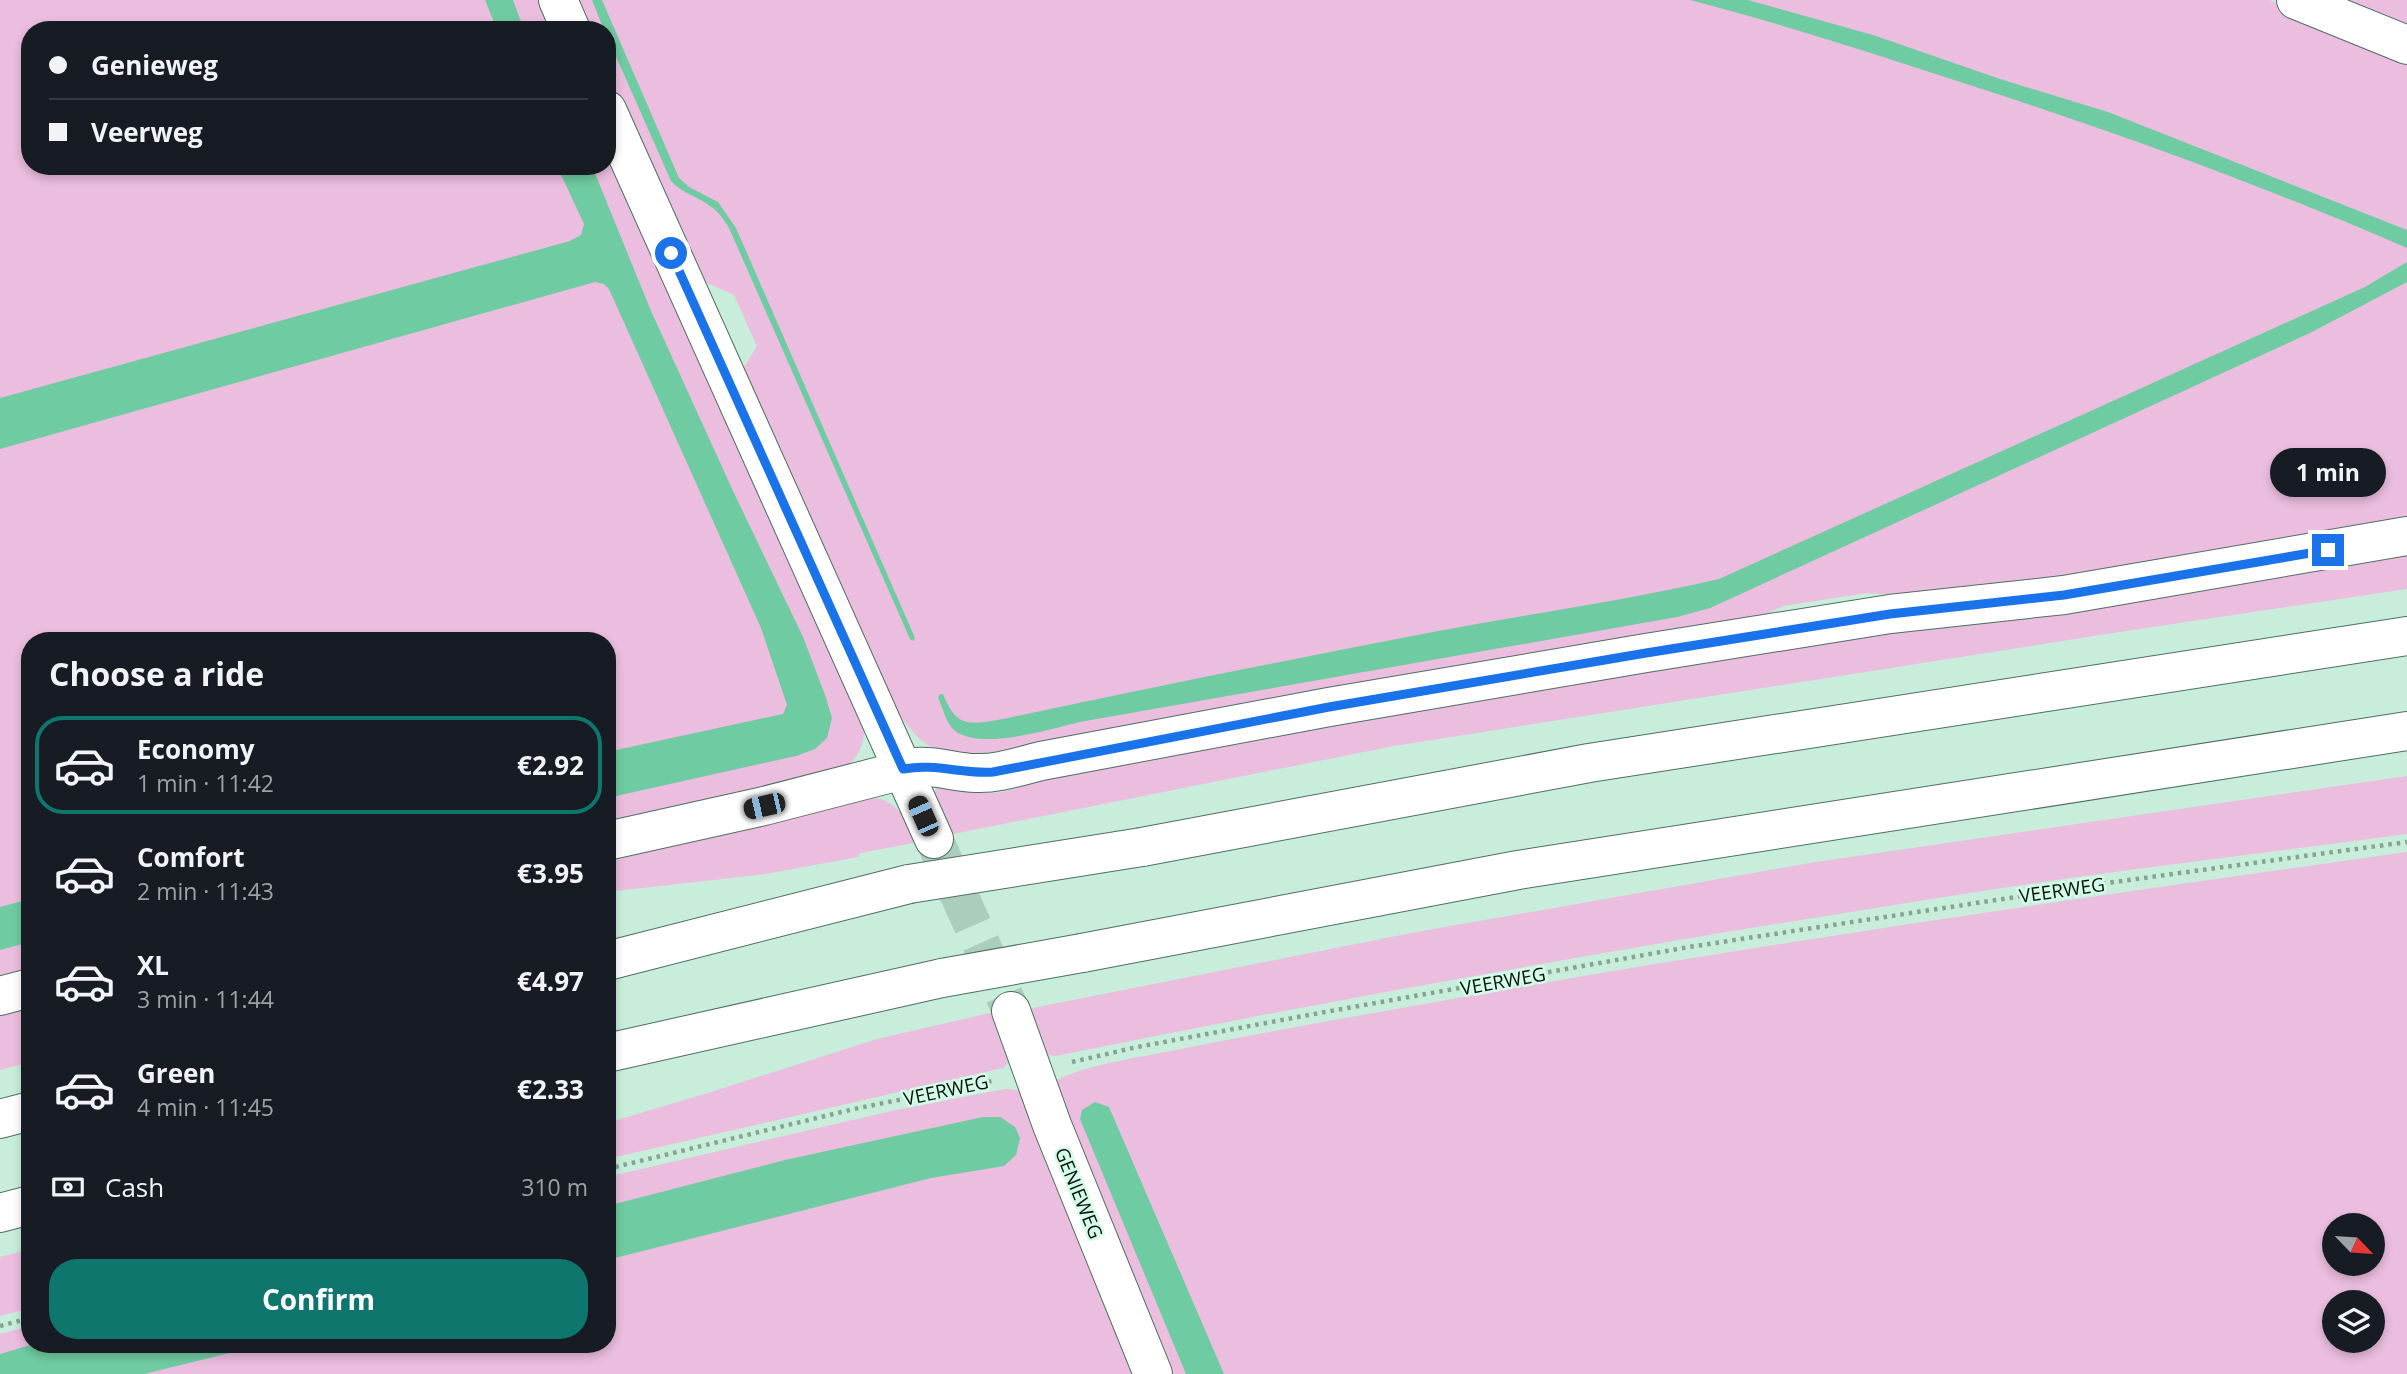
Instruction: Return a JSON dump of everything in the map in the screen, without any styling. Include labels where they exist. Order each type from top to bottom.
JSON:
[{"type":"main road","points":[[558,0],[567,21]]},
{"type":"main road","points":[[2296,0],[2407,45]]},
{"type":"main road","points":[[616,130],[934,839]]},
{"type":"main road","points":[[616,839],[764,806],[903,769],[941,766],[975,774],[993,772],[1055,758],[1407,693],[1890,614],[2064,595],[2407,536]]},
{"type":"main road","points":[[616,959],[909,884],[1142,847],[1589,763],[2407,636]]},
{"type":"main road","points":[[616,1051],[942,978],[1518,870],[2407,731]]},
{"type":"main road","points":[[0,996],[21,990]]},
{"type":"main road","name":"GENIEWEG","points":[[1011,1011],[1057,1138],[1153,1374]]},
{"type":"main road","points":[[0,1119],[21,1113]]},
{"type":"main road","points":[[0,1213],[21,1207]]},
{"type":"path","name":"VEERWEG","points":[[616,1166],[1137,1047],[1689,947],[2108,883],[2407,842]]},
{"type":"path","points":[[0,1326],[21,1320]]},
{"type":"shaded area","points":[[0,0],[546,0],[555,21],[21,21],[21,175],[616,175],[616,161],[864,717],[862,743],[857,754],[849,765],[616,827],[616,632],[21,632],[21,978],[0,984]]},
{"type":"shaded area","points":[[485,0],[513,0],[521,21],[493,21]]},
{"type":"shaded area","points":[[572,0],[2269,0],[2407,57],[2407,522],[2058,580],[1921,597],[1867,593],[1783,606],[1739,627],[984,754],[940,750],[930,746],[913,732],[893,706],[738,377],[757,346],[734,295],[696,278],[616,101],[616,21],[581,21]]},
{"type":"shaded area","points":[[592,0],[602,0],[611,21],[600,21]]},
{"type":"shaded area","points":[[1690,0],[1748,0],[1873,35],[2000,79],[2108,112],[2407,230],[2407,248],[2251,184],[2092,126],[1838,43]]},
{"type":"shaded area","points":[[2318,0],[2407,0],[2407,36]]},
{"type":"shaded area","points":[[616,32],[679,178],[689,187],[718,202],[736,228],[915,638],[913,641],[729,228],[713,208],[671,181],[616,56]]},
{"type":"shaded area","points":[[561,175],[596,175],[651,311],[803,637],[832,718],[827,738],[815,749],[796,756],[616,796],[616,750],[783,714],[787,705],[761,628],[609,289],[604,284],[595,282],[0,449],[0,398],[570,241],[581,235],[584,224]]},
{"type":"shaded area","points":[[2407,262],[2407,282],[2310,333],[1710,608],[1677,617],[1085,721],[997,739],[979,739],[963,735],[952,728],[938,698],[943,694],[953,712],[963,721],[978,723],[998,720],[1469,625],[1719,579],[2365,287]]},
{"type":"shaded area","points":[[2407,552],[2407,589],[1394,746],[948,835],[933,795],[937,787],[942,786],[982,793],[1003,792],[1041,776],[1511,691]]},
{"type":"shaded area","points":[[2407,776],[2407,834],[2069,878],[1731,931],[1506,970],[1056,1056],[1048,1055],[1044,1051],[1028,1009],[1411,933],[1816,862]]},
{"type":"shaded area","points":[[874,797],[896,808],[920,842],[766,874],[616,891],[616,852]]},
{"type":"shaded area","points":[[2407,852],[2407,1374],[1168,1374],[1053,1088],[1056,1080],[1115,1062],[1383,1011],[1785,943]]},
{"type":"shaded area","points":[[21,901],[21,944],[0,950],[0,907]]},
{"type":"shaded area","points":[[21,1002],[21,1064],[0,1070],[0,1008]]},
{"type":"shaded area","points":[[994,1012],[1010,1061],[1003,1068],[616,1157],[616,1120],[877,1039]]},
{"type":"shaded area","points":[[1005,1089],[1018,1090],[1027,1098],[1136,1374],[0,1374],[0,1334],[21,1328],[21,1353],[616,1353],[616,1175],[896,1110]]},
{"type":"shaded area","points":[[1095,1102],[1109,1107],[1224,1374],[1186,1374],[1080,1119],[1082,1110]]},
{"type":"shaded area","points":[[983,1117],[1000,1117],[1015,1127],[1020,1138],[1016,1155],[1004,1166],[931,1178],[616,1258],[616,1204],[785,1160]]},
{"type":"shaded area","points":[[21,1251],[21,1310],[0,1316],[0,1257]]},
{"type":"shaded area","points":[[21,1348],[21,1353],[229,1353],[144,1374],[0,1374],[0,1354]]},
{"type":"tunnel","points":[[934,839],[1011,1011]]},
{"type":"route","points":[[671,253],[903,769],[941,766],[975,774],[993,772],[1329,707],[1646,653],[1890,614],[2064,595],[2328,550]]}]
